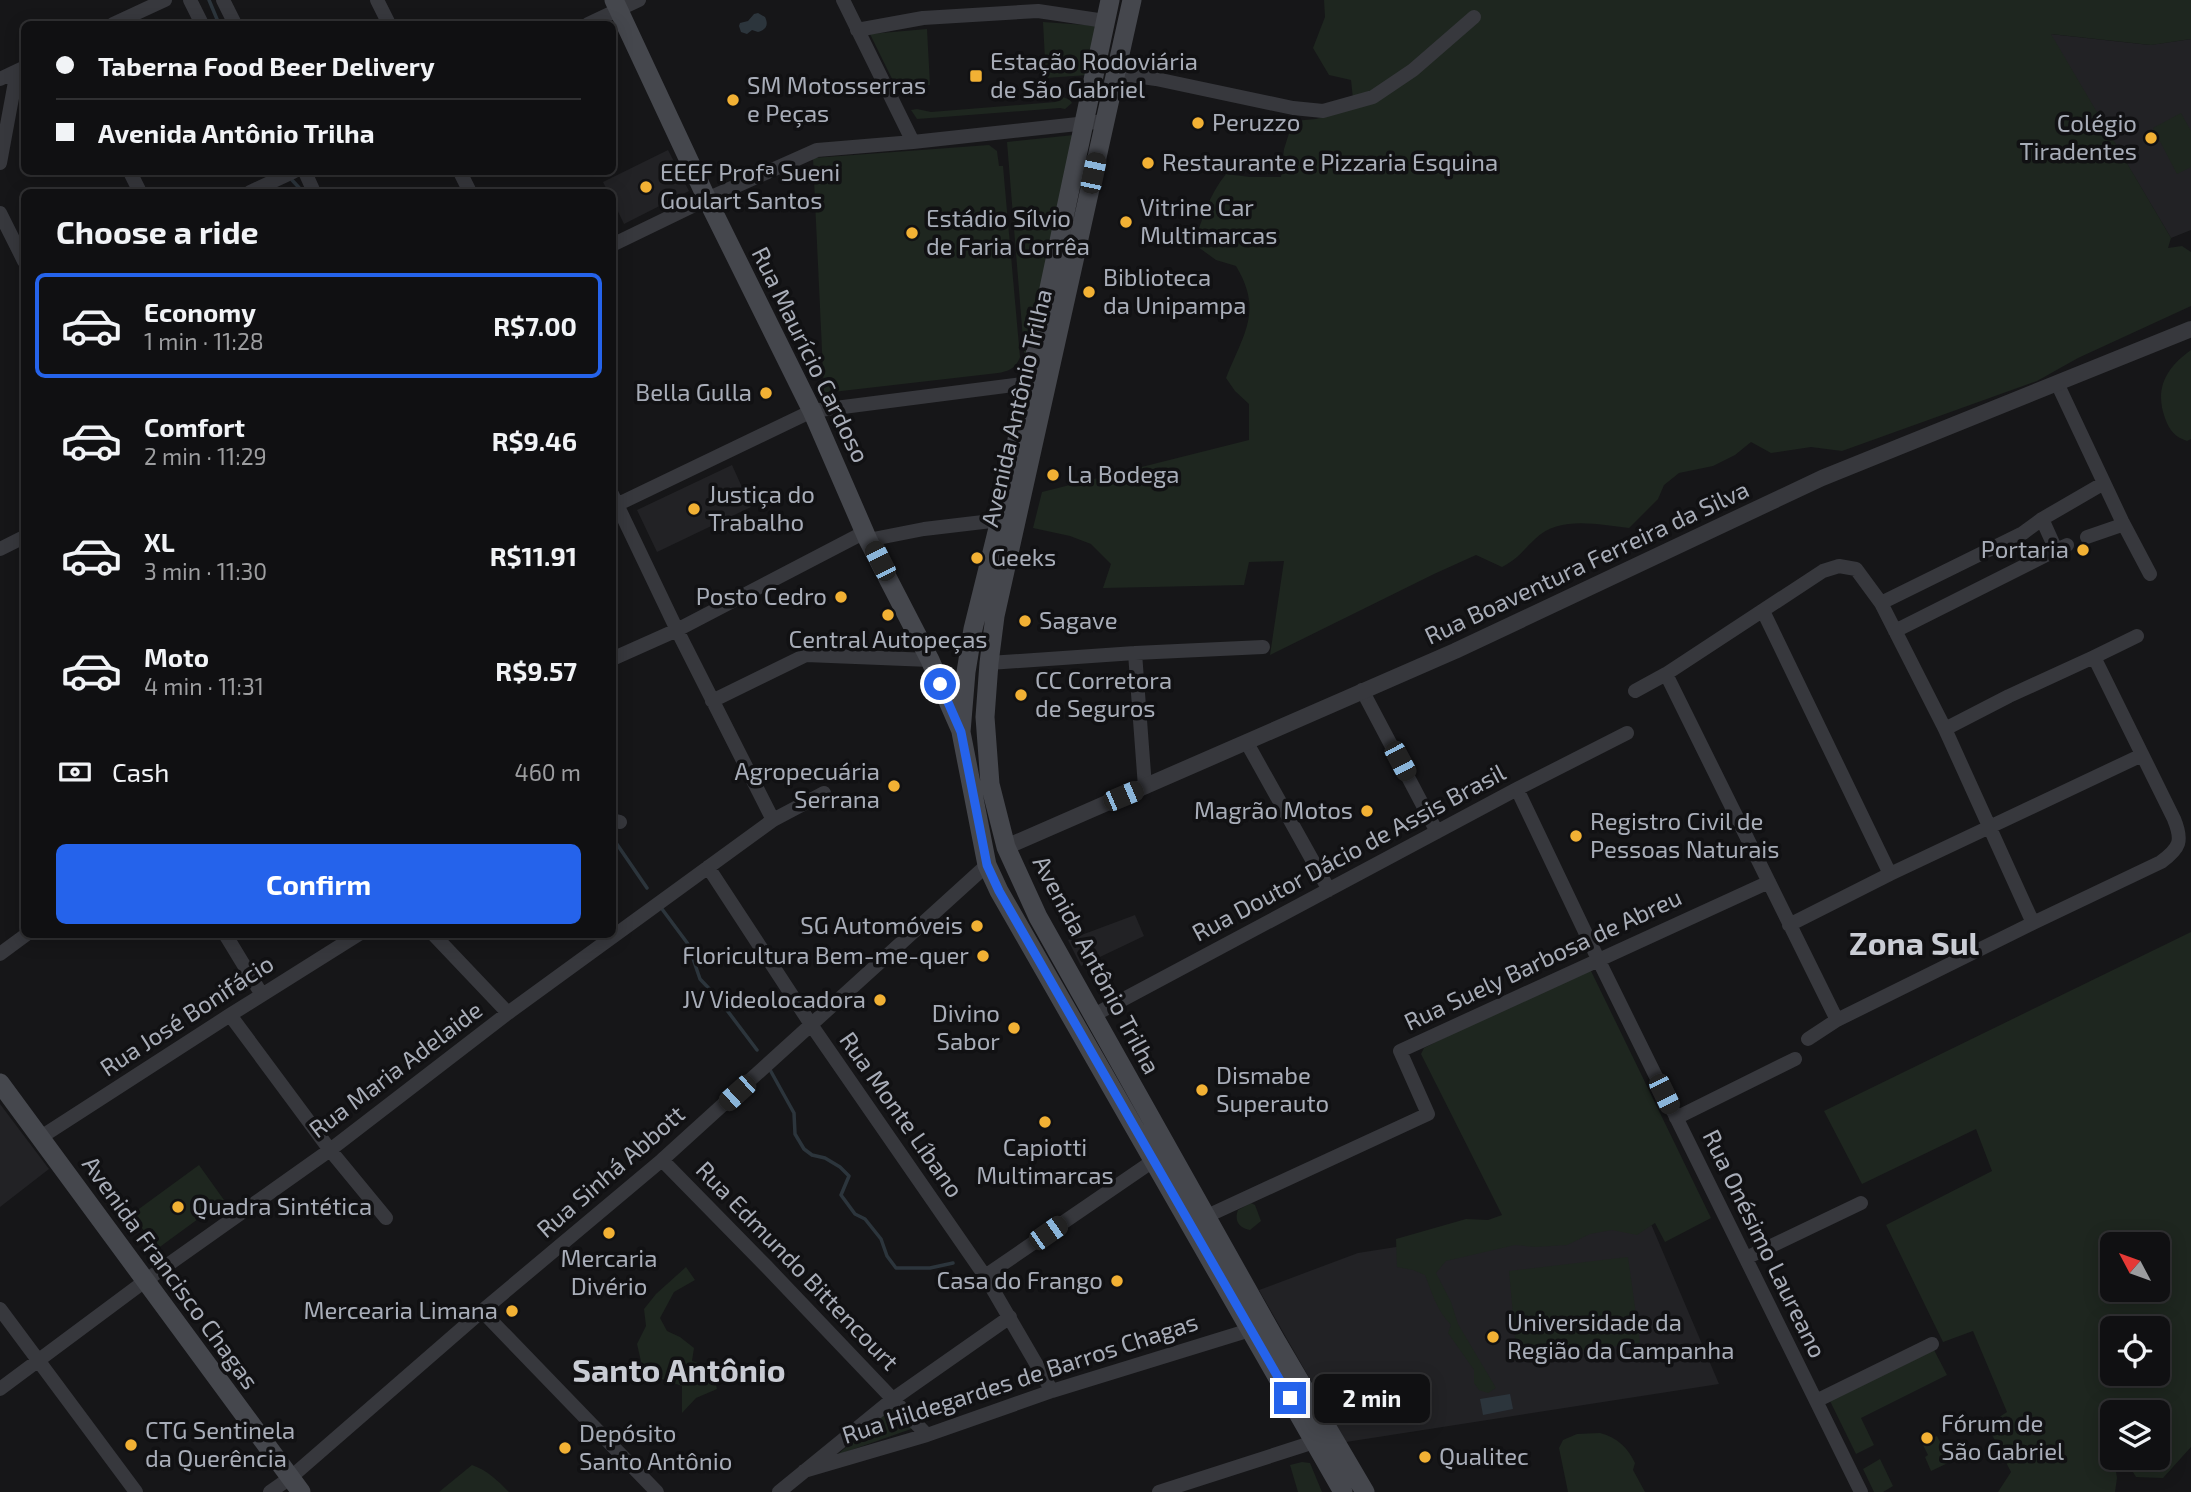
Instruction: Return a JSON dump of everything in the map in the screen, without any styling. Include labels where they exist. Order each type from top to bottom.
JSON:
[{"type":"main road","name":"Avenida Antônio Trilha","points":[[1110,0],[1105,21],[1095,123],[995,617],[985,717],[990,784],[1006,847],[1038,917],[1275,1339],[1365,1492]]},
{"type":"main road","name":"Avenida Antônio Trilha","points":[[1132,0],[1115,73],[1095,123],[979,600],[968,662],[961,732],[987,865],[999,891],[1343,1492]]},
{"type":"main road","name":"Rua Maurício Cardoso","points":[[616,5],[811,411],[867,536],[930,660],[961,732]]},
{"type":"main road","points":[[930,660],[989,663]]},
{"type":"main road","points":[[961,732],[990,784]]},
{"type":"main road","name":"Avenida Francisco Chagas","points":[[0,1083],[295,1485]]},
{"type":"street","points":[[120,21],[165,0]]},
{"type":"street","points":[[190,0],[200,21]]},
{"type":"street","points":[[223,0],[234,21]]},
{"type":"street","points":[[377,0],[388,21]]},
{"type":"street","points":[[592,21],[616,5],[639,0]]},
{"type":"street","points":[[843,0],[913,142]]},
{"type":"street","points":[[857,30],[923,18],[1038,11],[1105,21]]},
{"type":"street","points":[[1115,73],[1156,79],[1281,106],[1323,111],[1373,97],[1413,70],[1474,17]]},
{"type":"street","points":[[0,79],[21,69]]},
{"type":"street","points":[[0,163],[21,69]]},
{"type":"street","points":[[616,243],[817,150],[1095,123]]},
{"type":"street","points":[[258,189],[278,181]]},
{"type":"street","points":[[0,213],[21,255]]},
{"type":"street","name":"Rua Boaventura Ferreira da Silva","points":[[1006,847],[1455,651],[1822,478],[2191,329]]},
{"type":"street","points":[[616,501],[811,411],[1030,383]]},
{"type":"street","points":[[2057,383],[2150,575]]},
{"type":"street","points":[[1881,603],[2023,533],[2104,483]]},
{"type":"street","points":[[616,506],[772,820]]},
{"type":"street","points":[[1895,631],[2062,548],[2042,519]]},
{"type":"street","points":[[616,657],[867,536],[1000,520]]},
{"type":"street","points":[[2087,537],[2119,526],[2122,521]]},
{"type":"street","points":[[0,549],[21,538]]},
{"type":"street","points":[[1635,691],[1666,674],[1823,571],[1839,566],[1856,569],[1881,603],[1945,729],[2033,923]]},
{"type":"street","points":[[1763,611],[1890,874]]},
{"type":"street","points":[[1945,729],[2009,695],[2137,636]]},
{"type":"street","points":[[989,663],[1263,647]]},
{"type":"street","points":[[1135,653],[1145,787]]},
{"type":"street","points":[[712,701],[806,655],[930,660]]},
{"type":"street","points":[[1808,1039],[1837,1020],[2172,855],[2181,835],[2094,657]]},
{"type":"street","points":[[1666,674],[1837,1020]]},
{"type":"street","points":[[1363,690],[1437,832]]},
{"type":"street","name":"Rua Doutor Dácio de Assis Brasil","points":[[1094,1015],[1627,733]]},
{"type":"street","points":[[1247,743],[1329,890]]},
{"type":"street","points":[[1788,925],[2142,755]]},
{"type":"street","name":"Rua Onésimo Laureano","points":[[1517,789],[1861,1492]]},
{"type":"street","name":"Rua Maria Adelaide","points":[[616,934],[772,820],[824,793]]},
{"type":"street","name":"Rua Sinhá Abbott","points":[[270,1492],[295,1485],[482,1311],[662,1160],[987,865]]},
{"type":"street","name":"Rua Monte Líbano","points":[[708,867],[812,1026],[985,1276],[1052,1391]]},
{"type":"street","name":"Rua Suely Barbosa de Abreu","points":[[1207,1216],[1428,1114],[1400,1051],[1769,882]]},
{"type":"street","points":[[0,954],[22,938]]},
{"type":"street","points":[[227,938],[262,995]]},
{"type":"street","name":"Rua José Bonifácio","points":[[41,1137],[353,938]]},
{"type":"street","points":[[437,938],[508,1013]]},
{"type":"street","name":"Rua Maria Adelaide","points":[[0,1389],[145,1281],[330,1150],[611,938]]},
{"type":"street","points":[[230,1015],[330,1150],[386,1218]]},
{"type":"street","points":[[1676,1118],[1795,1059]]},
{"type":"street","name":"Rua Edmundo Bittencourt","points":[[662,1160],[927,1435]]},
{"type":"street","points":[[985,1276],[1153,1161]]},
{"type":"street","points":[[1746,1258],[1861,1203]]},
{"type":"street","points":[[0,1309],[136,1492]]},
{"type":"street","points":[[482,1311],[657,1492]]},
{"type":"street","points":[[779,1492],[893,1399],[1010,1317]]},
{"type":"street","name":"Rua Hildegardes de Barros Chagas","points":[[804,1471],[927,1435],[1052,1391],[1250,1330]]},
{"type":"street","points":[[1816,1401],[1932,1344]]},
{"type":"street","points":[[1160,1492],[1314,1442]]},
{"type":"shaded area","points":[[1324,0],[2191,0],[2191,39],[2151,45],[2051,34],[2171,238],[2168,248],[2182,246],[2191,252],[2191,306],[2078,358],[2037,381],[1842,451],[1811,447],[1771,453],[1751,442],[1735,455],[1713,466],[1679,473],[1664,485],[1658,499],[1629,528],[1580,523],[1556,527],[1535,539],[1502,567],[1476,555],[1270,655],[1284,561],[1249,562],[1244,585],[1103,588],[1111,564],[1091,544],[1070,536],[1033,528],[1042,492],[1249,440],[1249,404],[1226,378],[1248,322],[1248,296],[1236,266],[1216,260],[1194,244],[1203,216],[1226,174],[1281,177],[1284,149],[1293,121],[1316,119],[1354,108],[1351,80],[1329,75],[1313,48],[1325,17]]},
{"type":"shaded area","points":[[758,13],[765,17],[765,28],[758,32],[752,30],[747,34],[741,32],[740,23],[748,21]]},
{"type":"shaded area","points":[[1043,22],[1100,26],[1088,75],[1046,78]]},
{"type":"shaded area","points":[[927,29],[930,85],[897,89],[870,34]]},
{"type":"shaded area","name":"Colégio Tiradentes","points":[[2050,34],[2150,45],[2191,39],[2191,230],[2171,238]]},
{"type":"shaded area","points":[[1063,97],[1072,103],[1065,109],[917,119],[911,110],[931,112],[1055,102]]},
{"type":"shaded area","points":[[2181,113],[2191,131],[2191,167],[2177,174],[2153,128]]},
{"type":"shaded area","points":[[1074,135],[1025,364],[1007,142]]},
{"type":"shaded area","name":"Estádio Sílvio de Faria Corrêa","points":[[989,145],[997,151],[999,166],[1003,166],[1020,357],[1016,364],[1009,370],[998,373],[824,393],[813,158]]},
{"type":"shaded area","name":"EEEF Profª Sueni Goulart Santos","points":[[668,150],[689,191],[624,224],[616,207],[616,189],[606,189],[603,182]]},
{"type":"shaded area","points":[[2191,350],[2191,439],[2187,441],[2176,435],[2168,426],[2161,397],[2169,371]]},
{"type":"shaded area","name":"Justiça do Trabalho","points":[[732,465],[751,507],[657,552],[637,510]]},
{"type":"shaded area","points":[[1135,915],[1144,936],[1081,966],[1068,940]]},
{"type":"shaded area","points":[[2191,932],[2191,1447],[2163,1478],[2136,1477],[2132,1470],[2170,1470],[2170,1400],[2100,1400],[2100,1470],[2116,1470],[2115,1492],[1998,1492],[2011,1472],[1987,1425],[2007,1412],[1973,1331],[1943,1342],[1886,1225],[1992,1171],[1976,1129],[1862,1184],[1824,1111]]},
{"type":"shaded area","points":[[1584,968],[1591,971],[1711,1218],[1665,1242],[1655,1223],[1637,1235],[1612,1230],[1590,1234],[1567,1245],[1515,1245],[1446,1261],[1436,1273],[1451,1302],[1458,1324],[1496,1388],[1488,1393],[1479,1390],[1474,1383],[1474,1370],[1448,1333],[1451,1325],[1438,1308],[1425,1275],[1397,1267],[1396,1239],[1466,1219],[1488,1220],[1502,1215],[1421,1054],[1424,1048]]},
{"type":"shaded area","points":[[0,1104],[49,1169],[0,1207]]},
{"type":"shaded area","name":"Quadra Sintética","points":[[199,1165],[224,1200],[157,1249],[132,1214]]},
{"type":"shaded area","points":[[1251,1203],[1255,1205],[1261,1221],[1250,1230],[1240,1226],[1237,1217],[1238,1210]]},
{"type":"shaded area","name":"Universidade da Região da Campanha","points":[[1651,1224],[1719,1384],[1346,1442],[1259,1290],[1358,1253],[1504,1230]]},
{"type":"shaded area","points":[[1628,1257],[1640,1343],[1517,1359],[1509,1271]]},
{"type":"shaded area","points":[[686,1267],[695,1280],[674,1292],[660,1318],[667,1331],[694,1348],[692,1361],[712,1368],[717,1389],[696,1398],[682,1413],[682,1386],[662,1379],[650,1384],[643,1370],[637,1344],[646,1326],[644,1309],[656,1294]]},
{"type":"shaded area","points":[[1934,1350],[1947,1375],[1861,1418],[1874,1445],[1856,1454],[1830,1401]]},
{"type":"shaded area","points":[[1510,1394],[1513,1409],[1483,1415],[1480,1399]]},
{"type":"shaded area","points":[[894,1406],[914,1428],[837,1455]]},
{"type":"shaded area","points":[[1600,1433],[1617,1440],[1629,1452],[1635,1463],[1633,1470],[1645,1492],[1568,1492],[1559,1448],[1563,1440],[1577,1434]]},
{"type":"shaded area","points":[[1937,1436],[1950,1462],[1931,1471],[1922,1443]]},
{"type":"shaded area","points":[[1880,1459],[1893,1486],[1883,1492],[1874,1492],[1863,1469]]},
{"type":"shaded area","points":[[1310,1463],[1322,1492],[1298,1492],[1290,1465]]},
{"type":"shaded area","points":[[472,1465],[487,1473],[509,1492],[439,1492]]},
{"type":"waterway","points":[[209,0],[218,21]]},
{"type":"waterway","points":[[292,180],[300,189]]},
{"type":"waterway","points":[[616,843],[647,888]]},
{"type":"waterway","points":[[662,909],[688,944],[700,979],[757,1050]]},
{"type":"waterway","points":[[769,1068],[794,1113],[795,1134],[804,1149],[812,1155],[825,1158],[849,1176],[841,1195],[855,1214],[865,1219],[881,1239],[887,1256],[896,1268],[930,1268],[953,1263]]},
{"type":"place","name":"Estação Rodoviária de São Gabriel","points":[[976,76]]},
{"type":"place","name":"SM Motosserras e Peças","points":[[733,100]]},
{"type":"place","name":"Peruzzo","points":[[1198,123]]},
{"type":"place","name":"Colégio Tiradentes","points":[[2151,138]]},
{"type":"place","name":"Restaurante e Pizzaria Esquina","points":[[1148,163]]},
{"type":"place","name":"EEEF Profª Sueni Goulart Santos","points":[[646,187]]},
{"type":"place","name":"Vitrine Car Multimarcas","points":[[1126,222]]},
{"type":"place","name":"Estádio Sílvio de Faria Corrêa","points":[[912,233]]},
{"type":"place","name":"Biblioteca da Unipampa","points":[[1089,292]]},
{"type":"place","name":"Bella Gulla","points":[[766,393]]},
{"type":"place","name":"La Bodega","points":[[1053,475]]},
{"type":"place","name":"Justiça do Trabalho","points":[[694,509]]},
{"type":"place","name":"Portaria","points":[[2083,550]]},
{"type":"place","name":"Geeks","points":[[977,558]]},
{"type":"place","name":"Posto Cedro","points":[[841,597]]},
{"type":"place","name":"Central Autopeças","points":[[888,615]]},
{"type":"place","name":"Sagave","points":[[1025,621]]},
{"type":"place","name":"CC Corretora de Seguros","points":[[1021,695]]},
{"type":"place","name":"Agropecuária Serrana","points":[[894,786]]},
{"type":"place","name":"Magrão Motos","points":[[1367,811]]},
{"type":"place","name":"Registro Civil de Pessoas Naturais","points":[[1576,836]]},
{"type":"place","name":"SG Automóveis","points":[[977,926]]},
{"type":"place","name":"Floricultura Bem-me-quer","points":[[983,956]]},
{"type":"place","name":"JV Videolocadora","points":[[880,1000]]},
{"type":"place","name":"Divino Sabor","points":[[1014,1028]]},
{"type":"place","name":"Dismabe Superauto","points":[[1202,1090]]},
{"type":"place","name":"Capiotti Multimarcas","points":[[1045,1122]]},
{"type":"place","name":"Quadra Sintética","points":[[178,1207]]},
{"type":"place","name":"Mercaria Divério","points":[[609,1233]]},
{"type":"place","name":"Casa do Frango","points":[[1117,1281]]},
{"type":"place","name":"Mercearia Limana","points":[[512,1311]]},
{"type":"place","name":"Universidade da Região da Campanha","points":[[1493,1337]]},
{"type":"place","name":"Fórum de São Gabriel","points":[[1927,1438]]},
{"type":"place","name":"CTG Sentinela da Querência","points":[[131,1445]]},
{"type":"place","name":"Depósito Santo Antônio","points":[[565,1448]]},
{"type":"place","name":"Qualitec","points":[[1425,1457]]},
{"type":"district","name":"Zona Sul","points":[[1914,944]]},
{"type":"district","name":"Santo Antônio","points":[[679,1371]]},
{"type":"route","points":[[940,684],[961,732],[987,865],[999,891],[1290,1398]]}]
